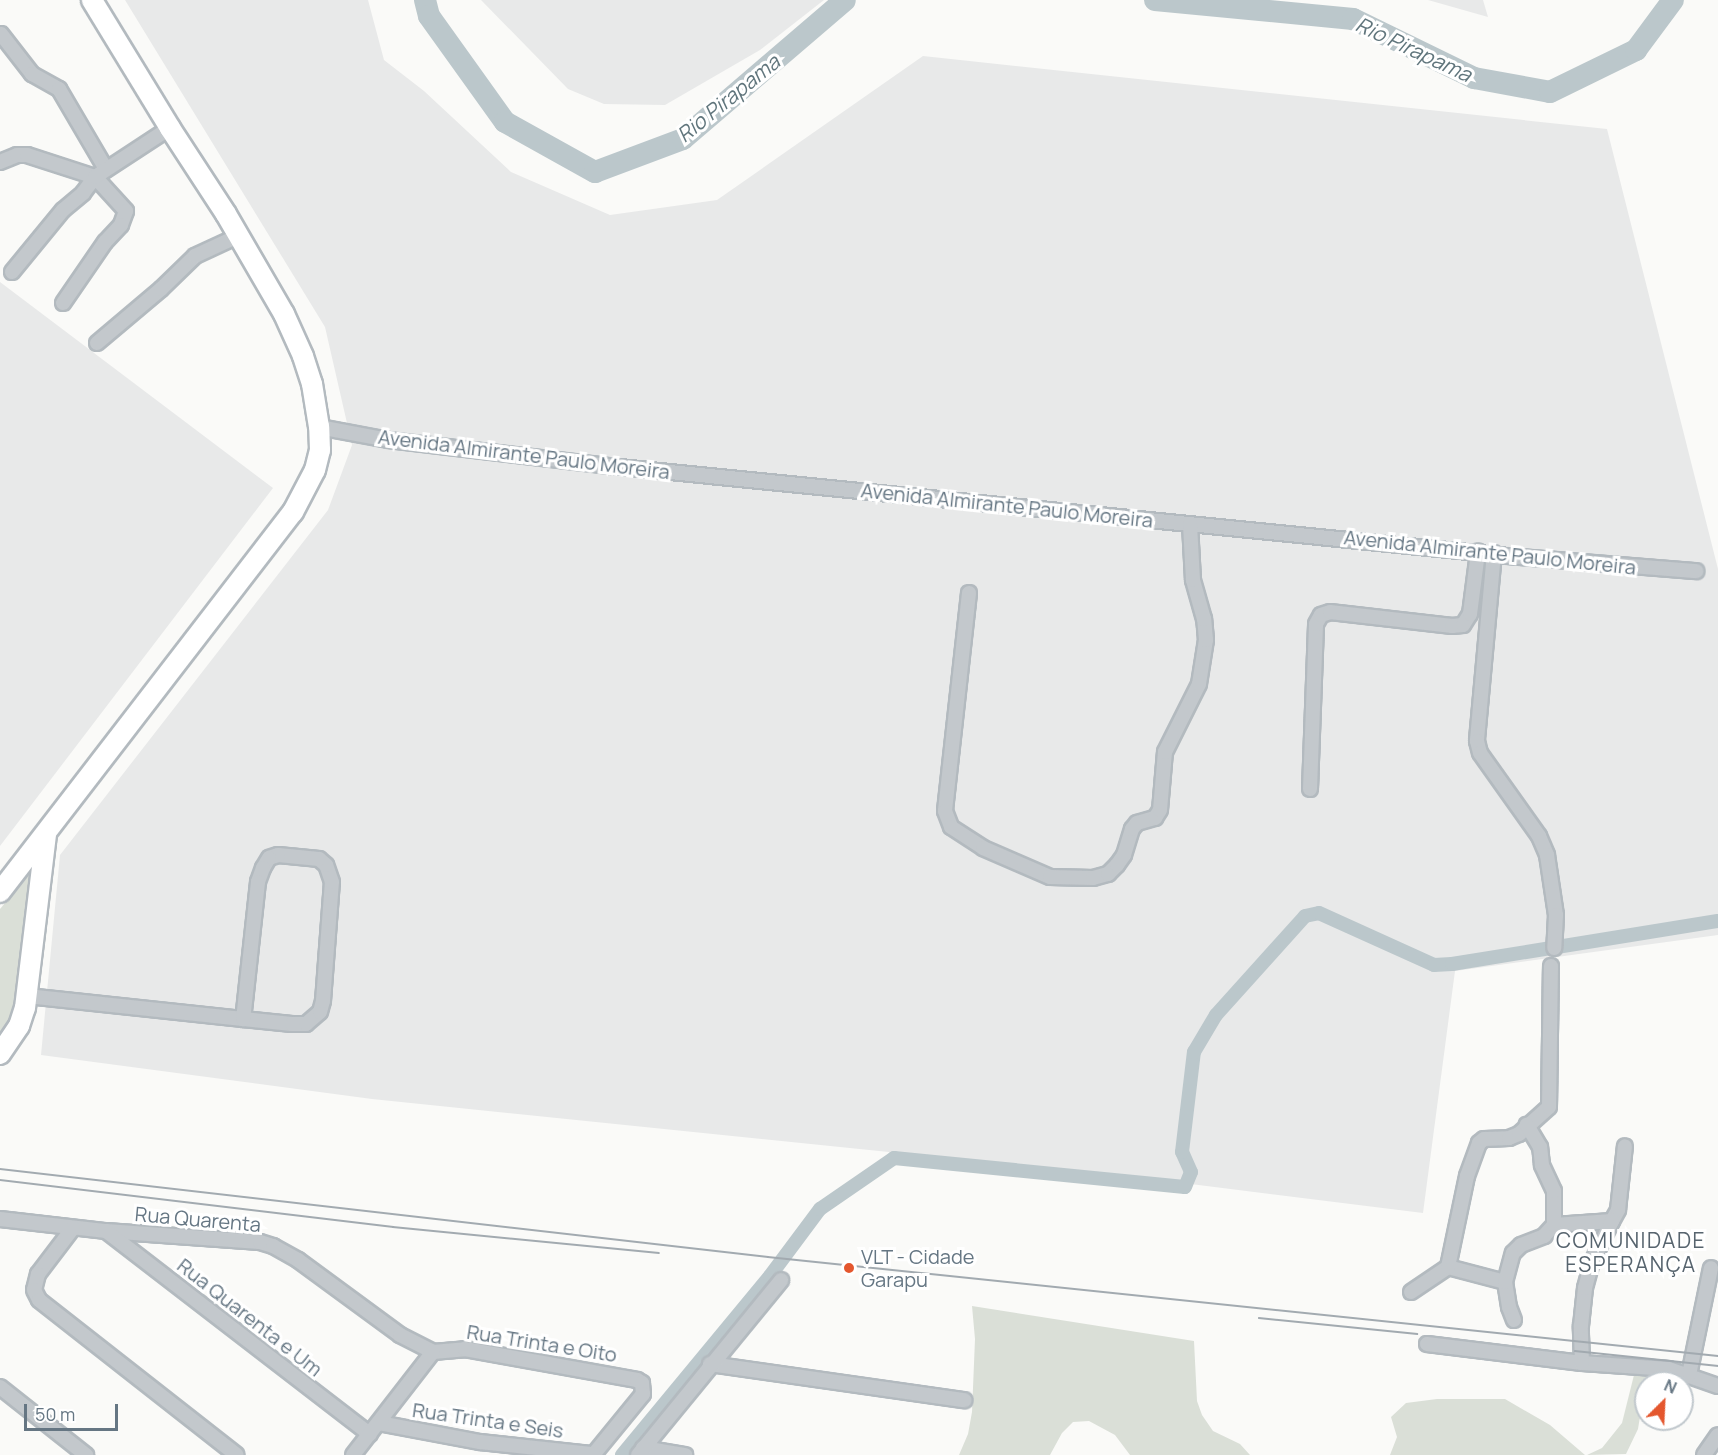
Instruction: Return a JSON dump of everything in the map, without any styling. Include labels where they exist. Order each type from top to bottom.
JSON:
[{"type":"main road","points":[[0,892],[293,512],[315,470],[320,450],[312,384],[303,356],[284,314],[92,0]]},
{"type":"main road","points":[[0,1054],[19,1026],[27,996],[46,835]]},
{"type":"street","points":[[1,34],[32,74],[59,89],[100,173],[122,206],[126,217],[105,242],[63,303]]},
{"type":"street","points":[[12,272],[63,210],[83,193],[100,173],[170,128]]},
{"type":"street","points":[[0,162],[17,155],[27,155],[100,173]]},
{"type":"street","points":[[98,343],[161,289],[195,256],[238,236]]},
{"type":"street","name":"Avenida Almirante Paulo Moreira","points":[[319,427],[388,440],[610,466],[1494,554],[1696,571]]},
{"type":"street","points":[[969,593],[945,811],[951,827],[983,848],[1050,877],[1094,878],[1108,874],[1118,866],[1124,855],[1132,829],[1137,823],[1155,818],[1160,810],[1165,752],[1199,684],[1206,640],[1204,619],[1192,580],[1190,524]]},
{"type":"street","points":[[1310,789],[1316,624],[1321,615],[1330,612],[1452,626],[1463,625],[1470,614],[1478,552]]},
{"type":"street","points":[[1494,554],[1477,741],[1480,753],[1539,836],[1547,855],[1556,915],[1554,948]]},
{"type":"street","points":[[27,996],[243,1019],[306,1024],[320,1012],[332,882],[326,865],[319,859],[278,855],[269,858],[263,868],[258,882],[243,1019]]},
{"type":"street","points":[[1411,1292],[1448,1267],[1467,1176],[1479,1143],[1484,1139],[1509,1138],[1519,1134],[1545,1112],[1551,1100],[1548,1061],[1551,966]]},
{"type":"street","points":[[1514,1320],[1509,1307],[1505,1282],[1513,1253],[1521,1245],[1544,1236],[1554,1225],[1554,1191],[1542,1165],[1540,1147],[1527,1125]]},
{"type":"street","points":[[1582,1363],[1581,1326],[1588,1275],[1618,1210],[1625,1146]]},
{"type":"street","name":"Rua Quarenta","points":[[0,1219],[106,1231],[260,1242],[273,1246],[298,1260],[400,1335],[433,1352]]},
{"type":"street","points":[[1554,1225],[1612,1221]]},
{"type":"street","points":[[73,1227],[38,1274],[34,1290],[39,1300],[237,1455]]},
{"type":"street","name":"Rua Quarenta e Um","points":[[106,1231],[374,1429]]},
{"type":"street","points":[[1448,1267],[1505,1282]]},
{"type":"street","points":[[1690,1371],[1711,1268]]},
{"type":"street","points":[[641,1452],[710,1364],[781,1280]]},
{"type":"street","points":[[1427,1344],[1582,1363],[1629,1365],[1665,1371]]},
{"type":"street","name":"Rua Trinta e Oito","points":[[433,1352],[465,1349],[621,1375],[642,1383],[644,1389],[639,1401],[593,1455]]},
{"type":"street","name":"Rua Trinta e Seis","points":[[353,1455],[433,1352]]},
{"type":"street","points":[[710,1364],[964,1400]]},
{"type":"street","points":[[1694,1377],[1718,1386]]},
{"type":"street","points":[[0,1387],[86,1455]]},
{"type":"street","name":"Rua Trinta e Seis","points":[[374,1429],[593,1455]]},
{"type":"street","points":[[1704,1455],[1718,1435]]},
{"type":"street","points":[[641,1452],[685,1455]]},
{"type":"shaded area","points":[[125,0],[368,0],[384,60],[424,91],[511,172],[610,215],[717,200],[923,56],[1607,129],[1718,569],[1718,935],[1455,971],[1423,1213],[1151,1179],[372,1099],[41,1055],[60,855],[328,510],[352,445],[325,327]]},
{"type":"shaded area","points":[[481,0],[824,0],[760,50],[665,105],[604,104],[568,89]]},
{"type":"shaded area","points":[[1428,0],[1483,0],[1488,17]]},
{"type":"shaded area","points":[[0,282],[273,488],[0,846]]},
{"type":"shaded area","points":[[34,868],[25,997],[0,1050],[0,909]]},
{"type":"shaded area","points":[[972,1306],[1194,1341],[1197,1401],[1202,1415],[1213,1431],[1240,1444],[1250,1455],[1130,1455],[1115,1435],[1089,1421],[1073,1422],[1062,1433],[1050,1455],[959,1455],[968,1434],[972,1412],[975,1339]]},
{"type":"shaded area","points":[[1634,1375],[1634,1431],[1637,1431],[1626,1454],[1587,1455],[1602,1448],[1622,1423]]},
{"type":"shaded area","points":[[1437,1399],[1505,1399],[1550,1425],[1585,1455],[1390,1455],[1397,1437],[1391,1417],[1406,1403]]},
{"type":"waterway","name":"Rio Pirapama","points":[[425,0],[429,16],[505,122],[595,172],[683,139],[845,0]]},
{"type":"waterway","name":"Rio Pirapama","points":[[1155,0],[1353,19],[1474,78],[1550,92],[1636,50],[1673,0]]},
{"type":"waterway","points":[[622,1455],[770,1276],[820,1209],[894,1158],[1185,1187],[1191,1172],[1182,1152],[1194,1052],[1216,1015],[1305,916],[1319,913],[1434,965],[1718,921]]},
{"type":"tram line","points":[[0,1169],[768,1257],[1718,1356]]},
{"type":"tram line","points":[[0,1180],[393,1227],[659,1253]]},
{"type":"tram line","points":[[1259,1318],[1417,1334]]},
{"type":"tram line","points":[[1575,1351],[1718,1366]]},
{"type":"place","name":"VLT - Cidade Garapu","points":[[849,1268]]},
{"type":"district","name":"COMUNIDADE ESPERANÇA","points":[[1631,1252]]}]
